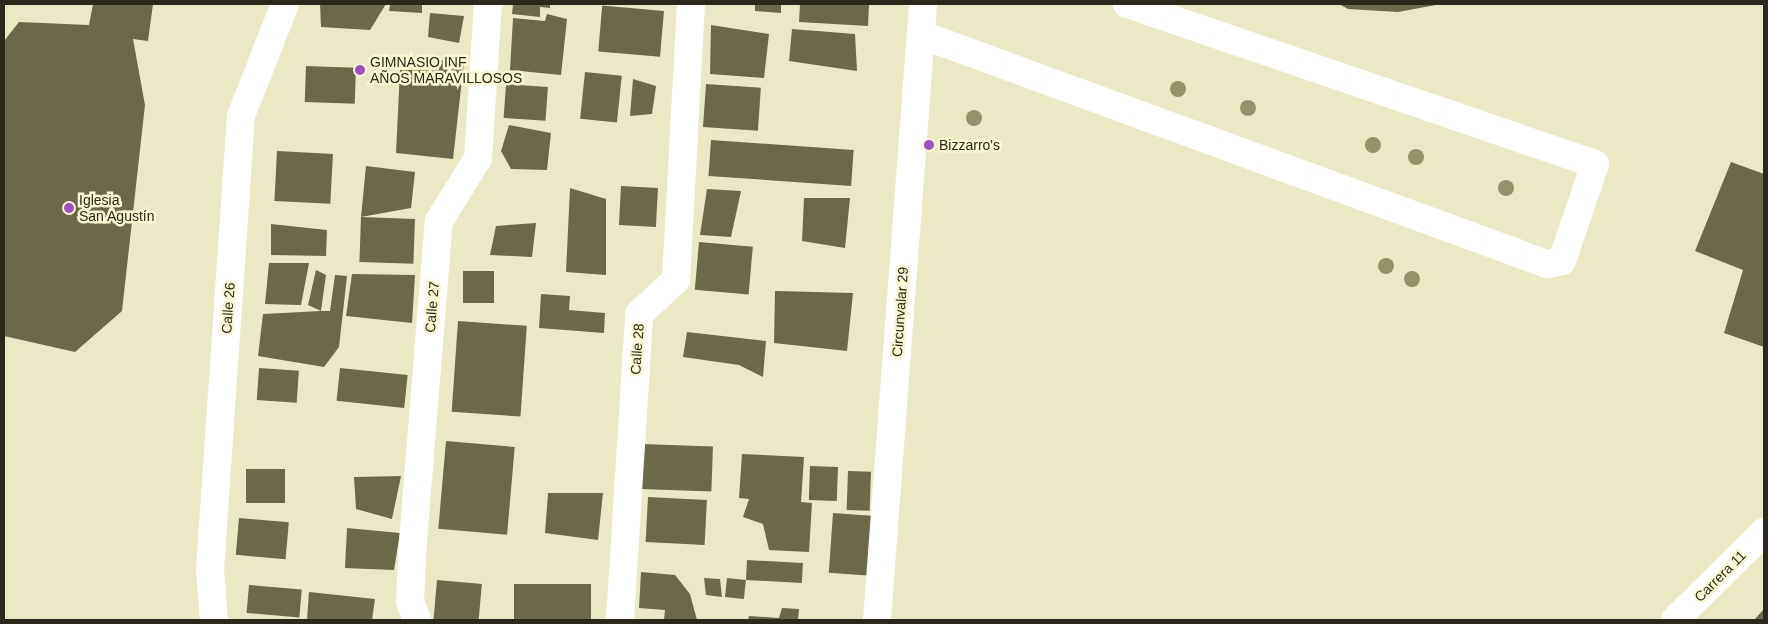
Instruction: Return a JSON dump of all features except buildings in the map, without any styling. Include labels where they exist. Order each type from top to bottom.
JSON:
[{"type":"street","name":"Calle 26","points":[[214,620],[210,570],[242,116],[285,4]]},
{"type":"street","name":"Calle 27","points":[[417,620],[410,602],[412,554],[440,220],[478,158],[488,4]]},
{"type":"street","name":"Calle 28","points":[[620,620],[640,314],[676,280],[691,4]]},
{"type":"street","name":"Circunvalar 29","points":[[877,620],[924,4]]},
{"type":"street","points":[[922,34],[1547,264],[1562,261],[1595,164],[1127,4]]},
{"type":"street","name":"Carrera 11","points":[[1677,620],[1764,532]]},
{"type":"place","name":"GIMNASIO INF AÑOS MARAVILLOSOS","points":[[360,70]]},
{"type":"place","name":"Bizzarro's","points":[[929,145]]},
{"type":"place","name":"Iglesia San Agustín","points":[[69,208]]}]
